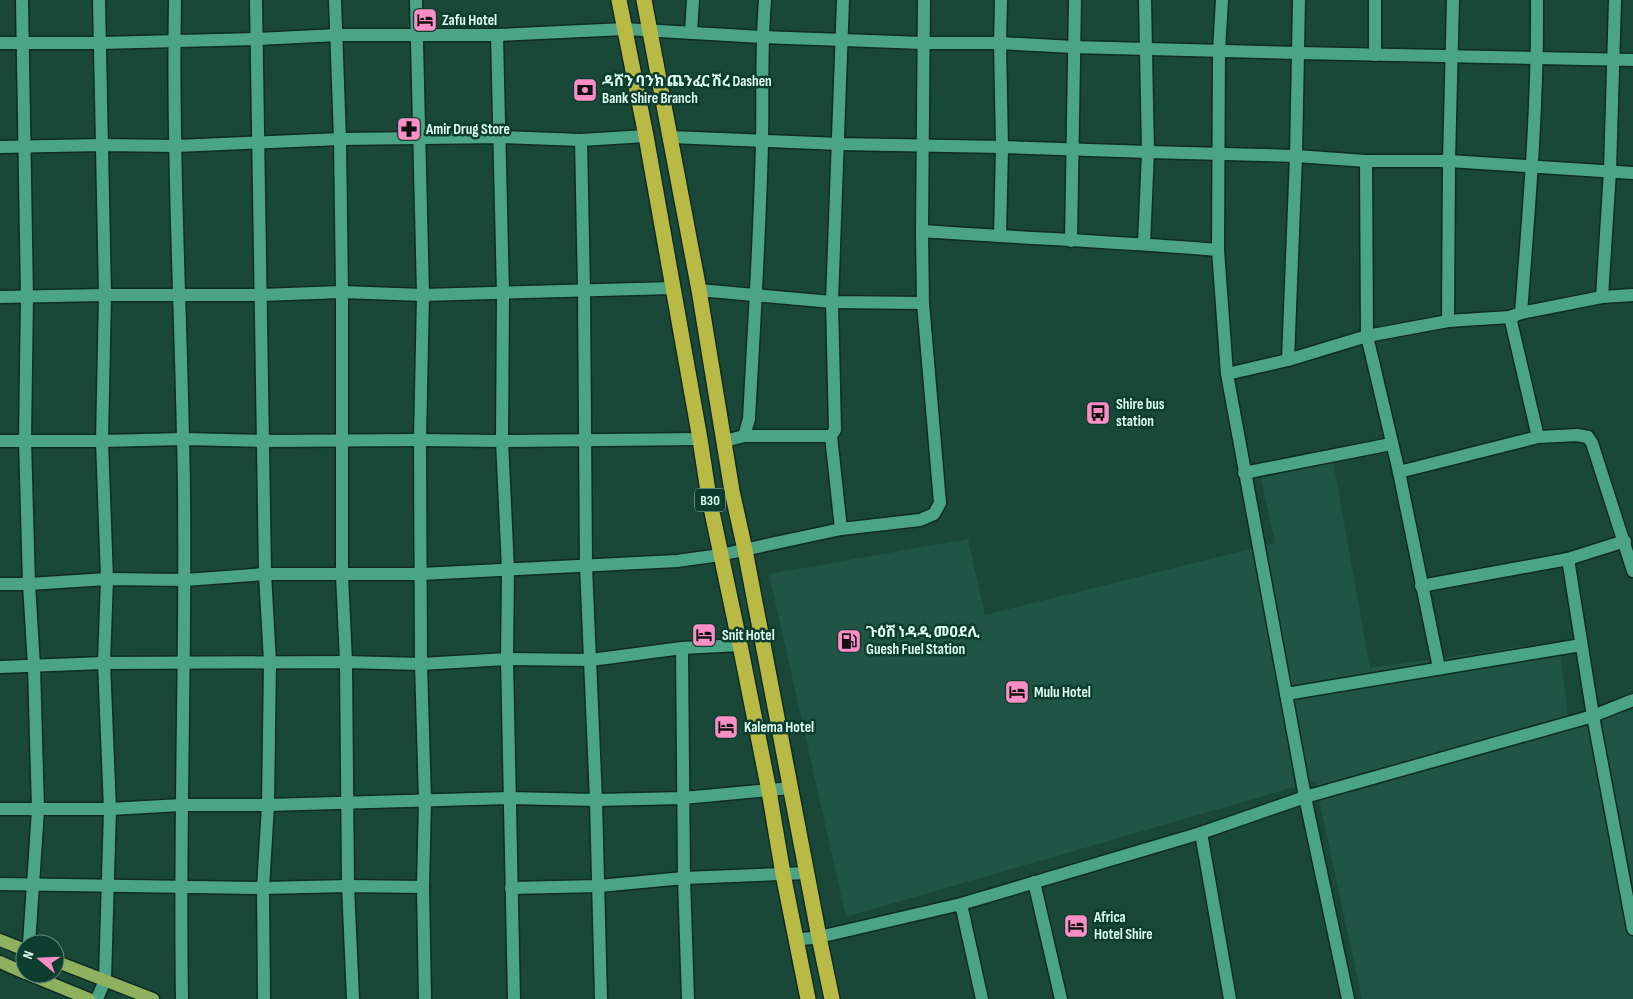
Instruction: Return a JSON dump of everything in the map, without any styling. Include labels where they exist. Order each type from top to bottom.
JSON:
[{"type":"highway","name":"B30","points":[[619,0],[646,136],[709,498],[769,791],[795,940],[808,999]]},
{"type":"highway","name":"B30","points":[[644,0],[699,290],[732,491],[758,614],[832,999]]},
{"type":"highway","points":[[734,619],[758,614]]},
{"type":"main road","points":[[0,940],[15,946]]},
{"type":"main road","points":[[0,962],[15,968]]},
{"type":"main road","points":[[65,966],[153,999]]},
{"type":"main road","points":[[53,984],[89,999]]},
{"type":"street","points":[[22,0],[27,297],[25,440],[28,584],[34,666],[38,810],[30,934]]},
{"type":"street","points":[[97,999],[104,980],[110,810],[104,663],[107,579],[102,441],[105,295],[99,0]]},
{"type":"street","points":[[175,0],[174,41],[184,439],[185,580],[180,886],[182,999]]},
{"type":"street","points":[[256,0],[262,441],[265,574],[270,662],[268,805],[263,888],[264,999]]},
{"type":"street","points":[[335,0],[340,139],[342,575],[346,662],[346,804],[353,999]]},
{"type":"street","points":[[416,0],[423,295],[420,440],[420,664],[425,800],[423,887],[426,999]]},
{"type":"street","points":[[691,33],[693,0]]},
{"type":"street","points":[[744,436],[749,419],[756,296],[762,140],[764,0]]},
{"type":"street","points":[[841,529],[831,436],[835,430],[832,302],[839,144],[842,0]]},
{"type":"street","points":[[0,584],[107,579],[185,580],[265,574],[421,574],[677,562],[745,550],[841,529],[920,520],[934,514],[940,503],[923,303],[922,145],[924,0]]},
{"type":"street","points":[[1000,236],[1002,147],[1001,0]]},
{"type":"street","points":[[1072,241],[1075,0]]},
{"type":"street","points":[[1144,244],[1148,152],[1145,0]]},
{"type":"street","points":[[1222,0],[1219,51],[1218,250],[1227,374],[1305,796],[1348,999]]},
{"type":"street","points":[[1288,360],[1296,156],[1299,0]]},
{"type":"street","points":[[1375,0],[1375,55]]},
{"type":"street","points":[[1448,321],[1452,0]]},
{"type":"street","points":[[1536,0],[1537,58],[1532,166],[1516,315],[1538,437]]},
{"type":"street","points":[[1602,297],[1610,171],[1615,0]]},
{"type":"street","points":[[0,43],[100,44],[336,35],[497,35],[625,28],[762,37],[923,43],[1000,43],[1219,51],[1614,58],[1633,60]]},
{"type":"street","points":[[497,35],[501,137],[502,441],[508,569],[507,659],[514,999]]},
{"type":"street","points":[[0,148],[102,145],[176,146],[340,139],[501,137],[581,140],[646,136]]},
{"type":"street","points":[[671,137],[839,144],[1296,156],[1366,161],[1449,162],[1633,172]]},
{"type":"street","points":[[581,140],[586,566],[599,886],[601,999]]},
{"type":"street","points":[[1366,161],[1367,336],[1399,472],[1439,668]]},
{"type":"street","points":[[922,231],[1218,250]]},
{"type":"street","points":[[0,297],[261,295],[342,292],[423,295],[503,294],[673,288]]},
{"type":"street","points":[[699,290],[832,302],[923,303]]},
{"type":"street","points":[[1227,374],[1288,360],[1367,336],[1448,321],[1516,315],[1602,297],[1633,295]]},
{"type":"street","points":[[1399,472],[1538,437],[1577,435],[1588,437],[1592,443],[1625,541],[1633,571]]},
{"type":"street","points":[[725,441],[744,436],[831,436]]},
{"type":"street","points":[[0,441],[700,439]]},
{"type":"street","points":[[1244,473],[1391,444]]},
{"type":"street","points":[[1421,586],[1568,559],[1625,541]]},
{"type":"street","points":[[1568,559],[1593,716],[1629,883],[1633,928]]},
{"type":"street","points":[[0,667],[104,663],[346,662],[420,664],[507,659],[591,660],[682,648],[740,645]]},
{"type":"street","points":[[1286,694],[1581,645]]},
{"type":"street","points":[[682,648],[684,878],[688,999]]},
{"type":"street","points":[[795,940],[819,937],[961,904],[1201,833],[1305,796],[1593,716],[1633,700]]},
{"type":"street","points":[[0,809],[110,810],[181,805],[346,804],[509,798],[596,800],[683,798],[791,788]]},
{"type":"street","points":[[1201,833],[1230,999]]},
{"type":"street","points":[[511,888],[599,886],[684,878],[807,872]]},
{"type":"street","points":[[1034,882],[1062,999]]},
{"type":"street","points":[[0,884],[263,888],[423,887]]},
{"type":"street","points":[[961,904],[982,999]]},
{"type":"shaded area","points":[[1333,461],[1370,668],[1559,641],[1569,726],[1633,710],[1633,999],[1362,999],[1315,781],[846,917],[769,574],[968,539],[985,615],[1275,543],[1261,478]]},
{"type":"place","name":"Zafu Hotel","points":[[425,20]]},
{"type":"place","name":"ዳሸን ባንክ ጨንፈር ሽረ Dashen Bank Shire Branch","points":[[585,90]]},
{"type":"place","name":"Amir Drug Store","points":[[409,129]]},
{"type":"place","name":"Shire bus station","points":[[1098,413]]},
{"type":"place","name":"Snit Hotel","points":[[704,635]]},
{"type":"place","name":"ጉዕሽ ነዳዲ መዐደሊ Guesh Fuel Station","points":[[849,641]]},
{"type":"place","name":"Mulu Hotel","points":[[1017,692]]},
{"type":"place","name":"Kalema Hotel","points":[[726,727]]},
{"type":"place","name":"Africa Hotel Shire","points":[[1076,926]]}]
